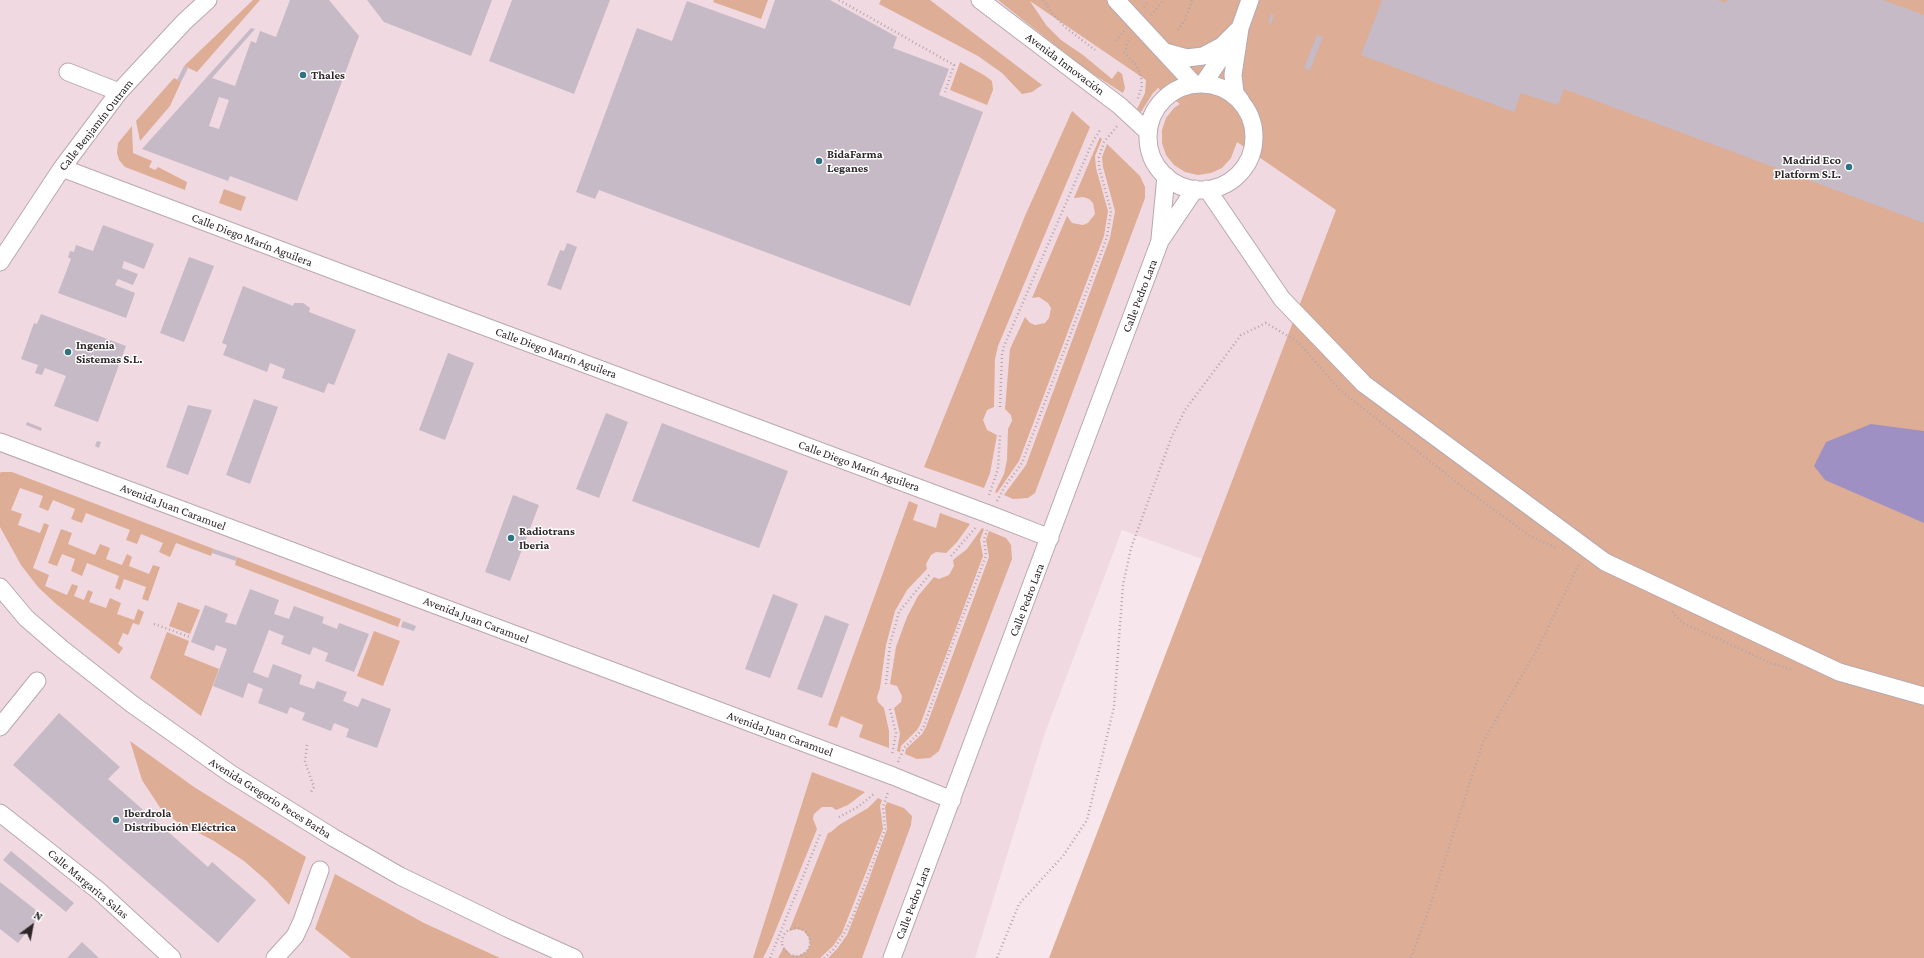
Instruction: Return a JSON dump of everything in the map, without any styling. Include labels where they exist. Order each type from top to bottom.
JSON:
[{"type":"street","name":"Calle Benjamín Outram","points":[[0,262],[62,168],[118,92],[184,22],[208,0]]},
{"type":"street","name":"Avenida Innovación","points":[[980,0],[1120,106],[1148,132]]},
{"type":"street","points":[[1116,0],[1165,52],[1199,84]]},
{"type":"street","points":[[1241,101],[1224,89],[1199,84],[1183,87],[1163,100],[1151,120],[1148,132],[1152,153],[1156,164],[1166,176],[1180,185],[1201,189],[1227,183],[1236,177],[1243,169],[1253,151],[1254,140],[1252,119],[1241,101],[1235,93],[1232,85],[1240,28],[1250,0]]},
{"type":"street","points":[[1199,84],[1212,74],[1240,28]]},
{"type":"street","points":[[1165,52],[1187,58],[1203,56],[1222,46],[1240,28]]},
{"type":"street","points":[[68,72],[118,92]]},
{"type":"street","name":"Calle Diego Marín Aguilera","points":[[62,168],[341,274],[976,509],[1050,538]]},
{"type":"street","name":"Calle Pedro Lara","points":[[892,958],[1160,241],[1166,176]]},
{"type":"street","points":[[1201,189],[1282,299],[1364,384],[1605,562],[1840,672],[1924,696]]},
{"type":"street","name":"Calle Pedro Lara","points":[[1160,241],[1201,189]]},
{"type":"street","name":"Avenida Juan Caramuel","points":[[0,442],[893,776],[952,800]]},
{"type":"street","name":"Avenida Gregorio Peces Barba","points":[[0,587],[26,618],[62,649],[132,704],[219,766],[334,838],[400,876],[507,928],[574,958]]},
{"type":"street","points":[[0,727],[37,681]]},
{"type":"street","name":"Calle Margarita Salas","points":[[0,813],[99,891],[172,958]]},
{"type":"street","points":[[275,958],[294,936],[302,921],[320,870]]},
{"type":"path","points":[[838,0],[954,65],[945,92]]},
{"type":"path","points":[[1043,0],[1052,13],[1065,27],[1095,50]]},
{"type":"path","points":[[1178,30],[1185,20],[1192,0]]},
{"type":"path","points":[[1000,407],[1002,354],[1092,143],[1100,130]]},
{"type":"path","points":[[997,958],[1019,904],[1063,856],[1087,820],[1114,707],[1123,585],[1129,555],[1172,436],[1185,410],[1241,335],[1266,323],[1298,342]]},
{"type":"path","points":[[989,495],[998,469],[1000,434]]},
{"type":"path","points":[[951,556],[978,524]]},
{"type":"path","points":[[1411,958],[1432,899],[1483,742],[1538,648],[1582,558]]},
{"type":"path","points":[[886,684],[890,644],[900,612],[930,574]]},
{"type":"path","points":[[154,624],[190,637]]},
{"type":"path","points":[[890,709],[896,733],[892,755]]},
{"type":"path","points":[[307,745],[305,762],[314,787],[311,792]]},
{"type":"path","points":[[839,816],[858,808],[875,793]]},
{"type":"path","points":[[770,958],[821,832]]},
{"type":"path","points":[[792,930],[802,930],[808,935],[810,946],[804,954],[793,956],[785,949],[783,944],[784,937],[792,930]]},
{"type":"path","points":[[780,934],[784,937]]},
{"type":"shaded area","points":[[0,0],[1924,0],[1924,821],[1122,530],[1045,733],[975,958],[0,958]]},
{"type":"shaded area","points":[[253,0],[260,0],[197,72],[184,66]]},
{"type":"shaded area","points":[[714,0],[768,0],[761,19],[713,2]]},
{"type":"shaded area","points":[[881,0],[930,0],[1042,85],[1032,92],[1022,94],[1002,73],[978,56],[879,4]]},
{"type":"shaded area","points":[[998,0],[1924,0],[1924,958],[1049,958],[1336,210],[1237,142],[1231,158],[1222,168],[1211,173],[1198,175],[1185,172],[1174,165],[1166,155],[1162,143],[1162,130],[1166,118],[1174,108],[1180,104],[1158,88],[1141,112],[1137,109],[1145,93],[1146,80],[1030,1],[1046,25],[1061,40],[1083,55],[1112,79],[1118,71],[1122,74],[1125,88],[1123,93],[1085,69]]},
{"type":"shaded area","points":[[960,62],[992,81],[993,90],[987,105],[950,90]]},
{"type":"shaded area","points":[[174,78],[181,82],[170,106],[140,141],[136,121]]},
{"type":"shaded area","points":[[1072,111],[1090,127],[998,346],[995,359],[994,407],[987,410],[983,420],[987,430],[997,435],[990,473],[984,488],[924,467],[1025,216]]},
{"type":"shaded area","points":[[132,126],[133,153],[152,161],[149,167],[155,170],[158,167],[187,182],[185,190],[125,167],[119,160],[117,153],[118,143]]},
{"type":"shaded area","points":[[1100,137],[1102,139],[1095,156],[1096,168],[1108,211],[1104,236],[1019,461],[997,493],[995,492],[1004,474],[1007,460],[1008,429],[1012,421],[1011,415],[1005,409],[1010,349],[1025,317],[1030,323],[1035,325],[1045,323],[1049,318],[1051,308],[1048,303],[1039,297],[1032,298],[1067,216],[1072,223],[1083,225],[1088,223],[1095,214],[1093,203],[1089,199],[1083,197],[1074,198]]},
{"type":"shaded area","points":[[1107,144],[1140,176],[1145,187],[1145,198],[1035,493],[1028,498],[1013,499],[1004,495],[1026,465],[1110,238],[1115,211],[1103,167],[1102,157]]},
{"type":"shaded area","points":[[224,189],[246,197],[241,211],[219,203]]},
{"type":"shaded area","points":[[1871,424],[1924,431],[1924,523],[1825,480],[1814,466],[1826,442]]},
{"type":"shaded area","points":[[1,472],[12,472],[214,549],[211,556],[176,543],[170,557],[159,552],[163,543],[141,534],[137,544],[126,540],[130,530],[86,513],[82,523],[71,519],[75,509],[53,500],[48,511],[39,507],[43,496],[20,488],[11,510],[22,514],[18,525],[40,533],[44,523],[49,525],[33,568],[49,575],[45,586],[67,595],[72,584],[78,586],[74,596],[84,600],[88,590],[93,592],[89,602],[106,608],[110,598],[121,603],[117,614],[134,620],[138,609],[144,612],[139,625],[133,623],[128,635],[123,633],[118,644],[123,648],[119,654],[55,603],[38,587],[21,565],[0,527]]},
{"type":"shaded area","points":[[909,501],[918,505],[913,520],[936,528],[940,513],[970,524],[957,542],[946,553],[936,552],[931,555],[926,564],[927,569],[907,590],[895,611],[886,645],[880,688],[877,697],[878,702],[884,708],[889,731],[889,748],[859,737],[863,725],[841,716],[837,728],[828,725]]},
{"type":"shaded area","points":[[982,528],[984,529],[980,540],[983,556],[920,725],[901,746],[900,752],[897,751],[900,734],[894,708],[901,702],[902,696],[897,686],[890,684],[896,647],[907,617],[918,596],[934,577],[939,579],[949,575],[954,566],[953,560],[967,549]]},
{"type":"shaded area","points":[[61,529],[72,533],[68,544],[95,555],[100,544],[110,548],[106,559],[122,565],[127,554],[132,557],[129,566],[149,574],[153,565],[160,567],[148,601],[142,599],[146,587],[124,579],[120,590],[115,588],[119,576],[87,563],[82,576],[71,571],[75,559],[62,554],[57,566],[48,563]]},
{"type":"shaded area","points":[[989,531],[1006,538],[1011,545],[1012,559],[939,751],[930,758],[917,759],[905,754],[906,749],[922,734],[926,727],[989,557],[986,540]]},
{"type":"shaded area","points":[[237,557],[401,619],[398,627],[235,565]]},
{"type":"shaded area","points":[[178,602],[200,610],[190,634],[169,626]]},
{"type":"shaded area","points":[[374,631],[400,641],[383,686],[357,676]]},
{"type":"shaded area","points":[[167,632],[189,641],[184,655],[219,669],[201,716],[150,678]]},
{"type":"shaded area","points":[[130,741],[194,787],[306,857],[289,905],[267,881],[244,861],[214,841],[176,821],[161,809],[142,780]]},
{"type":"shaded area","points":[[812,772],[865,792],[848,805],[836,810],[832,807],[822,807],[814,814],[813,819],[817,829],[770,944],[763,958],[753,958]]},
{"type":"shaded area","points":[[878,798],[882,800],[880,806],[883,829],[842,933],[833,946],[820,958],[778,958],[784,947],[791,955],[798,956],[806,952],[810,946],[809,938],[804,931],[797,929],[789,931],[828,833],[868,808]]},
{"type":"shaded area","points":[[887,802],[904,808],[912,816],[911,825],[862,958],[828,958],[837,949],[847,935],[868,882],[887,829],[885,807]]},
{"type":"shaded area","points":[[335,874],[424,923],[500,958],[351,958],[315,929]]},
{"type":"building","points":[[290,0],[329,0],[359,36],[297,201],[230,176],[228,181],[142,149],[251,28],[255,29],[212,78],[235,86],[251,41],[256,43],[260,31],[276,37]],"holes":[[[219,97],[229,100],[219,129],[209,126]]]},
{"type":"building","points":[[367,0],[492,0],[471,56],[384,22]]},
{"type":"building","points":[[512,0],[610,0],[574,94],[489,61]]},
{"type":"building","name":"BidaFarma Leganes","points":[[775,0],[830,0],[897,37],[893,48],[949,69],[939,95],[983,112],[910,306],[599,190],[595,199],[576,192],[637,28],[672,41],[687,1],[765,29]]},
{"type":"building","name":"Madrid Eco Platform S.L.","points":[[1382,0],[1717,0],[1726,3],[1727,0],[1883,0],[1924,15],[1924,223],[1564,89],[1558,105],[1521,93],[1514,112],[1361,55]]},
{"type":"building","points":[[1271,14],[1274,15],[1271,24],[1268,22]]},
{"type":"building","points":[[1317,35],[1323,37],[1310,70],[1304,68]]},
{"type":"building","points":[[184,66],[188,68],[181,82],[177,80]]},
{"type":"building","points":[[103,225],[154,244],[144,269],[124,261],[122,268],[138,274],[133,285],[118,279],[115,285],[135,293],[126,318],[58,293],[71,259],[68,257],[70,251],[74,252],[76,245],[93,251]]},
{"type":"building","points":[[567,243],[577,247],[561,290],[547,285],[560,250],[564,251]]},
{"type":"building","points":[[189,257],[214,266],[184,342],[160,333]]},
{"type":"building","points":[[243,286],[293,306],[294,303],[303,303],[310,308],[309,312],[356,330],[334,385],[328,383],[324,393],[282,378],[285,369],[270,363],[267,372],[223,355],[227,345],[222,343]]},
{"type":"building","name":"Ingenia Sistemas S.L.","points":[[41,314],[126,346],[98,422],[54,406],[66,376],[45,368],[42,375],[35,373],[38,365],[21,359],[34,323],[37,324]]},
{"type":"building","points":[[448,353],[474,363],[445,440],[419,430]]},
{"type":"building","points":[[254,399],[278,407],[250,484],[226,475]]},
{"type":"building","points":[[188,405],[212,410],[188,475],[166,467]]},
{"type":"building","points":[[606,413],[628,422],[599,498],[576,489]]},
{"type":"building","points":[[27,422],[42,428],[41,431],[26,425]]},
{"type":"building","points":[[662,423],[788,471],[759,548],[632,501]]},
{"type":"building","points":[[97,441],[101,442],[99,448],[95,446]]},
{"type":"building","name":"Radiotrans Iberia","points":[[513,495],[539,505],[510,581],[485,572]]},
{"type":"building","points":[[214,549],[237,557],[236,561],[212,553]]},
{"type":"building","points":[[250,589],[279,600],[274,614],[289,619],[294,606],[324,617],[322,623],[337,629],[339,623],[369,634],[354,672],[325,661],[328,653],[313,647],[310,655],[281,644],[284,636],[269,630],[253,672],[268,678],[273,664],[302,675],[299,684],[314,689],[317,681],[347,692],[343,701],[358,707],[362,698],[391,709],[377,748],[346,737],[349,729],[334,723],[331,731],[302,720],[305,713],[290,707],[287,714],[258,703],[263,689],[248,683],[243,698],[213,686],[227,649],[216,645],[214,651],[191,642],[205,605],[228,614],[225,622],[236,625]]},
{"type":"building","points":[[773,594],[798,604],[770,678],[745,669]]},
{"type":"building","points":[[825,615],[849,624],[822,698],[797,689]]},
{"type":"building","points":[[403,621],[416,626],[414,631],[401,627]]},
{"type":"building","name":"Iberdrola Distribución Eléctrica","points":[[59,713],[120,767],[108,779],[208,867],[212,862],[256,900],[218,943],[13,765]]},
{"type":"building","points":[[11,851],[74,903],[66,912],[3,860]]},
{"type":"building","points":[[0,882],[41,914],[18,943],[0,929]]},
{"type":"building","points":[[82,942],[99,958],[67,958]]},
{"type":"place","name":"Thales","points":[[303,75]]},
{"type":"place","name":"BidaFarma Leganes","points":[[819,161]]},
{"type":"place","name":"Madrid Eco Platform S.L.","points":[[1849,167]]},
{"type":"place","name":"Ingenia Sistemas S.L.","points":[[68,352]]},
{"type":"place","name":"Radiotrans Iberia","points":[[511,538]]},
{"type":"place","name":"Iberdrola Distribución Eléctrica","points":[[116,820]]}]
